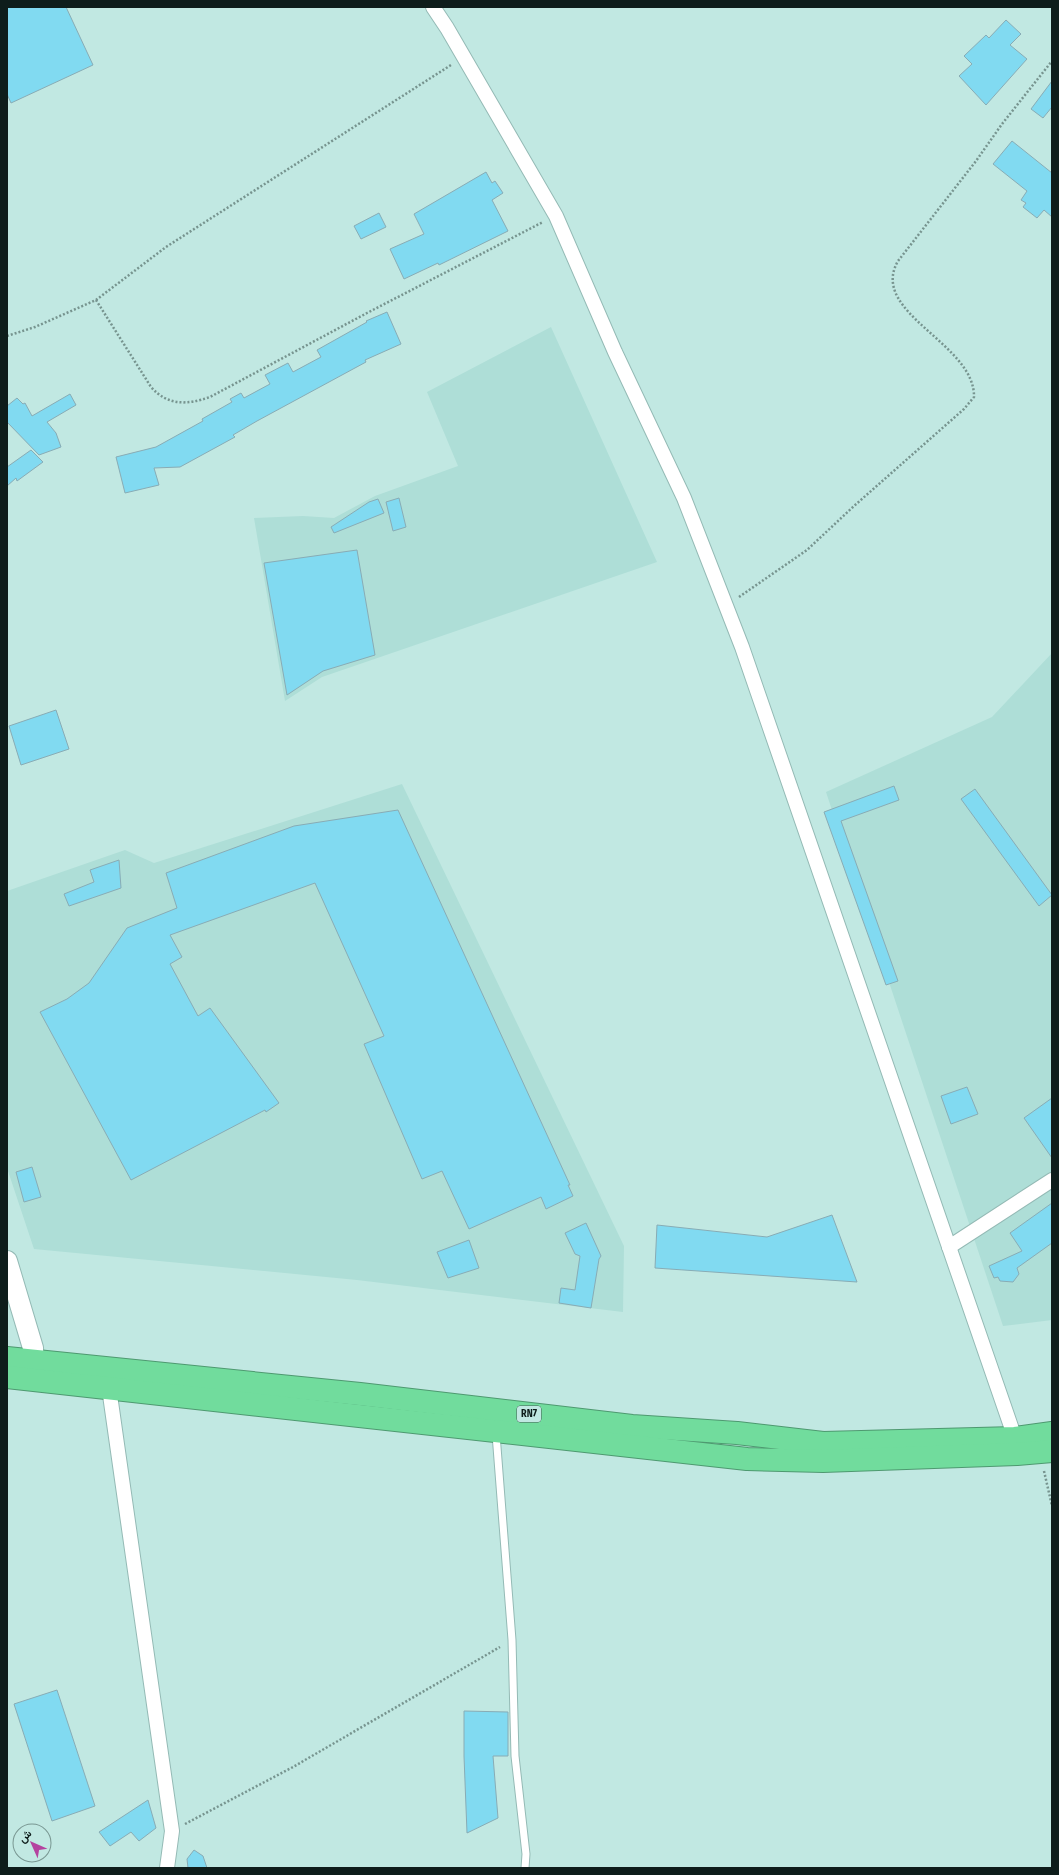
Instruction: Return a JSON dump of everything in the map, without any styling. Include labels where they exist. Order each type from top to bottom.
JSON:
[{"type":"highway","name":"RN7","points":[[7,1358],[35,1370],[109,1388],[747,1459],[823,1461],[1016,1446],[1052,1432]]},
{"type":"highway","name":"RN7","points":[[7,1377],[35,1370],[360,1394],[632,1426],[737,1434],[823,1443],[1016,1446],[1046,1452]]},
{"type":"street","points":[[433,7],[448,28],[463,57],[556,216],[615,352],[684,498],[725,607],[742,647],[807,832],[1016,1446]]},
{"type":"street","points":[[949,1247],[1052,1180]]},
{"type":"street","points":[[7,1261],[33,1348],[35,1370]]},
{"type":"street","points":[[109,1388],[172,1832],[167,1868]]},
{"type":"lane","points":[[496,1430],[512,1640],[515,1756],[526,1854],[525,1868]]},
{"type":"path","points":[[7,336],[35,327],[96,300],[166,247],[463,57]]},
{"type":"path","points":[[725,607],[807,550],[854,506],[964,409],[974,397],[972,383],[961,363],[918,321],[895,294],[892,285],[892,274],[898,261],[1052,61]]},
{"type":"path","points":[[96,300],[151,387],[158,395],[166,400],[195,402],[210,397],[367,313],[556,216]]},
{"type":"path","points":[[1046,1452],[1052,1506]]},
{"type":"path","points":[[172,1832],[293,1768],[512,1640]]},
{"type":"shaded area","points":[[551,327],[657,562],[322,677],[285,701],[254,518],[303,516],[334,518],[375,496],[458,466],[427,392]]},
{"type":"shaded area","points":[[1052,653],[1052,1320],[1003,1326],[826,792],[992,717]]},
{"type":"shaded area","points":[[402,784],[624,1246],[623,1312],[357,1280],[34,1249],[7,1168],[7,891],[125,850],[154,863]]},
{"type":"building","points":[[7,7],[66,7],[93,65],[11,103],[7,94]]},
{"type":"building","points":[[1006,20],[1021,34],[1010,45],[1027,59],[986,105],[959,76],[972,64],[964,56],[986,35],[989,38]]},
{"type":"building","points":[[1052,81],[1052,107],[1043,118],[1031,109]]},
{"type":"building","points":[[1012,141],[1052,173],[1052,217],[1044,210],[1037,218],[1023,207],[1026,203],[1021,200],[1027,191],[993,164]]},
{"type":"building","points":[[486,172],[492,183],[495,181],[503,193],[492,200],[508,231],[439,265],[438,263],[404,279],[390,249],[424,234],[414,214]]},
{"type":"building","points":[[379,213],[386,227],[361,239],[354,226]]},
{"type":"building","points":[[387,312],[401,344],[365,360],[366,362],[257,421],[233,435],[235,437],[180,467],[154,468],[159,485],[125,493],[116,457],[156,447],[203,421],[202,419],[232,402],[230,399],[241,393],[244,398],[270,384],[265,375],[288,363],[293,372],[321,357],[317,350],[367,322],[366,321]]},
{"type":"building","points":[[70,394],[76,405],[47,422],[56,433],[61,447],[39,455],[7,422],[7,406],[17,398],[23,404],[25,403],[32,416]]},
{"type":"building","points":[[31,450],[43,462],[17,481],[16,478],[7,486],[7,467]]},
{"type":"building","points":[[399,498],[406,527],[393,531],[386,502]]},
{"type":"building","points":[[378,499],[384,513],[334,533],[331,527],[369,502]]},
{"type":"building","points":[[357,550],[375,655],[323,671],[287,695],[264,563]]},
{"type":"building","points":[[56,710],[69,749],[21,765],[9,726]]},
{"type":"building","points":[[894,786],[899,800],[841,821],[898,981],[886,985],[824,812]]},
{"type":"building","points":[[975,789],[1052,895],[1039,906],[961,799]]},
{"type":"building","points":[[398,810],[570,1185],[568,1185],[573,1196],[546,1209],[541,1197],[469,1229],[442,1171],[422,1179],[364,1044],[384,1036],[315,883],[170,935],[182,957],[170,964],[198,1016],[210,1008],[279,1103],[266,1112],[265,1110],[131,1180],[40,1012],[67,999],[89,983],[127,928],[177,908],[166,873],[294,826]]},
{"type":"building","points":[[119,860],[121,888],[69,906],[64,894],[94,882],[90,870]]},
{"type":"building","points":[[967,1087],[978,1114],[951,1124],[941,1096]]},
{"type":"building","points":[[1052,1098],[1052,1158],[1024,1118]]},
{"type":"building","points":[[32,1167],[41,1197],[24,1202],[16,1172]]},
{"type":"building","points":[[1052,1203],[1052,1243],[1017,1268],[1019,1274],[1013,1282],[1000,1281],[998,1277],[994,1278],[989,1266],[1022,1251],[1010,1233]]},
{"type":"building","points":[[832,1215],[857,1282],[655,1268],[657,1225],[767,1237]]},
{"type":"building","points":[[586,1223],[601,1256],[599,1259],[591,1308],[559,1303],[561,1288],[575,1290],[580,1256],[575,1254],[565,1233]]},
{"type":"building","points":[[469,1240],[479,1268],[448,1278],[437,1252]]},
{"type":"building","points":[[57,1690],[95,1806],[52,1821],[14,1704]]},
{"type":"building","points":[[464,1711],[508,1712],[508,1756],[493,1756],[498,1818],[467,1833],[464,1756]]},
{"type":"building","points":[[148,1800],[156,1828],[139,1841],[131,1832],[110,1846],[99,1832]]},
{"type":"building","points":[[194,1850],[203,1856],[207,1868],[188,1868],[187,1859]]}]
